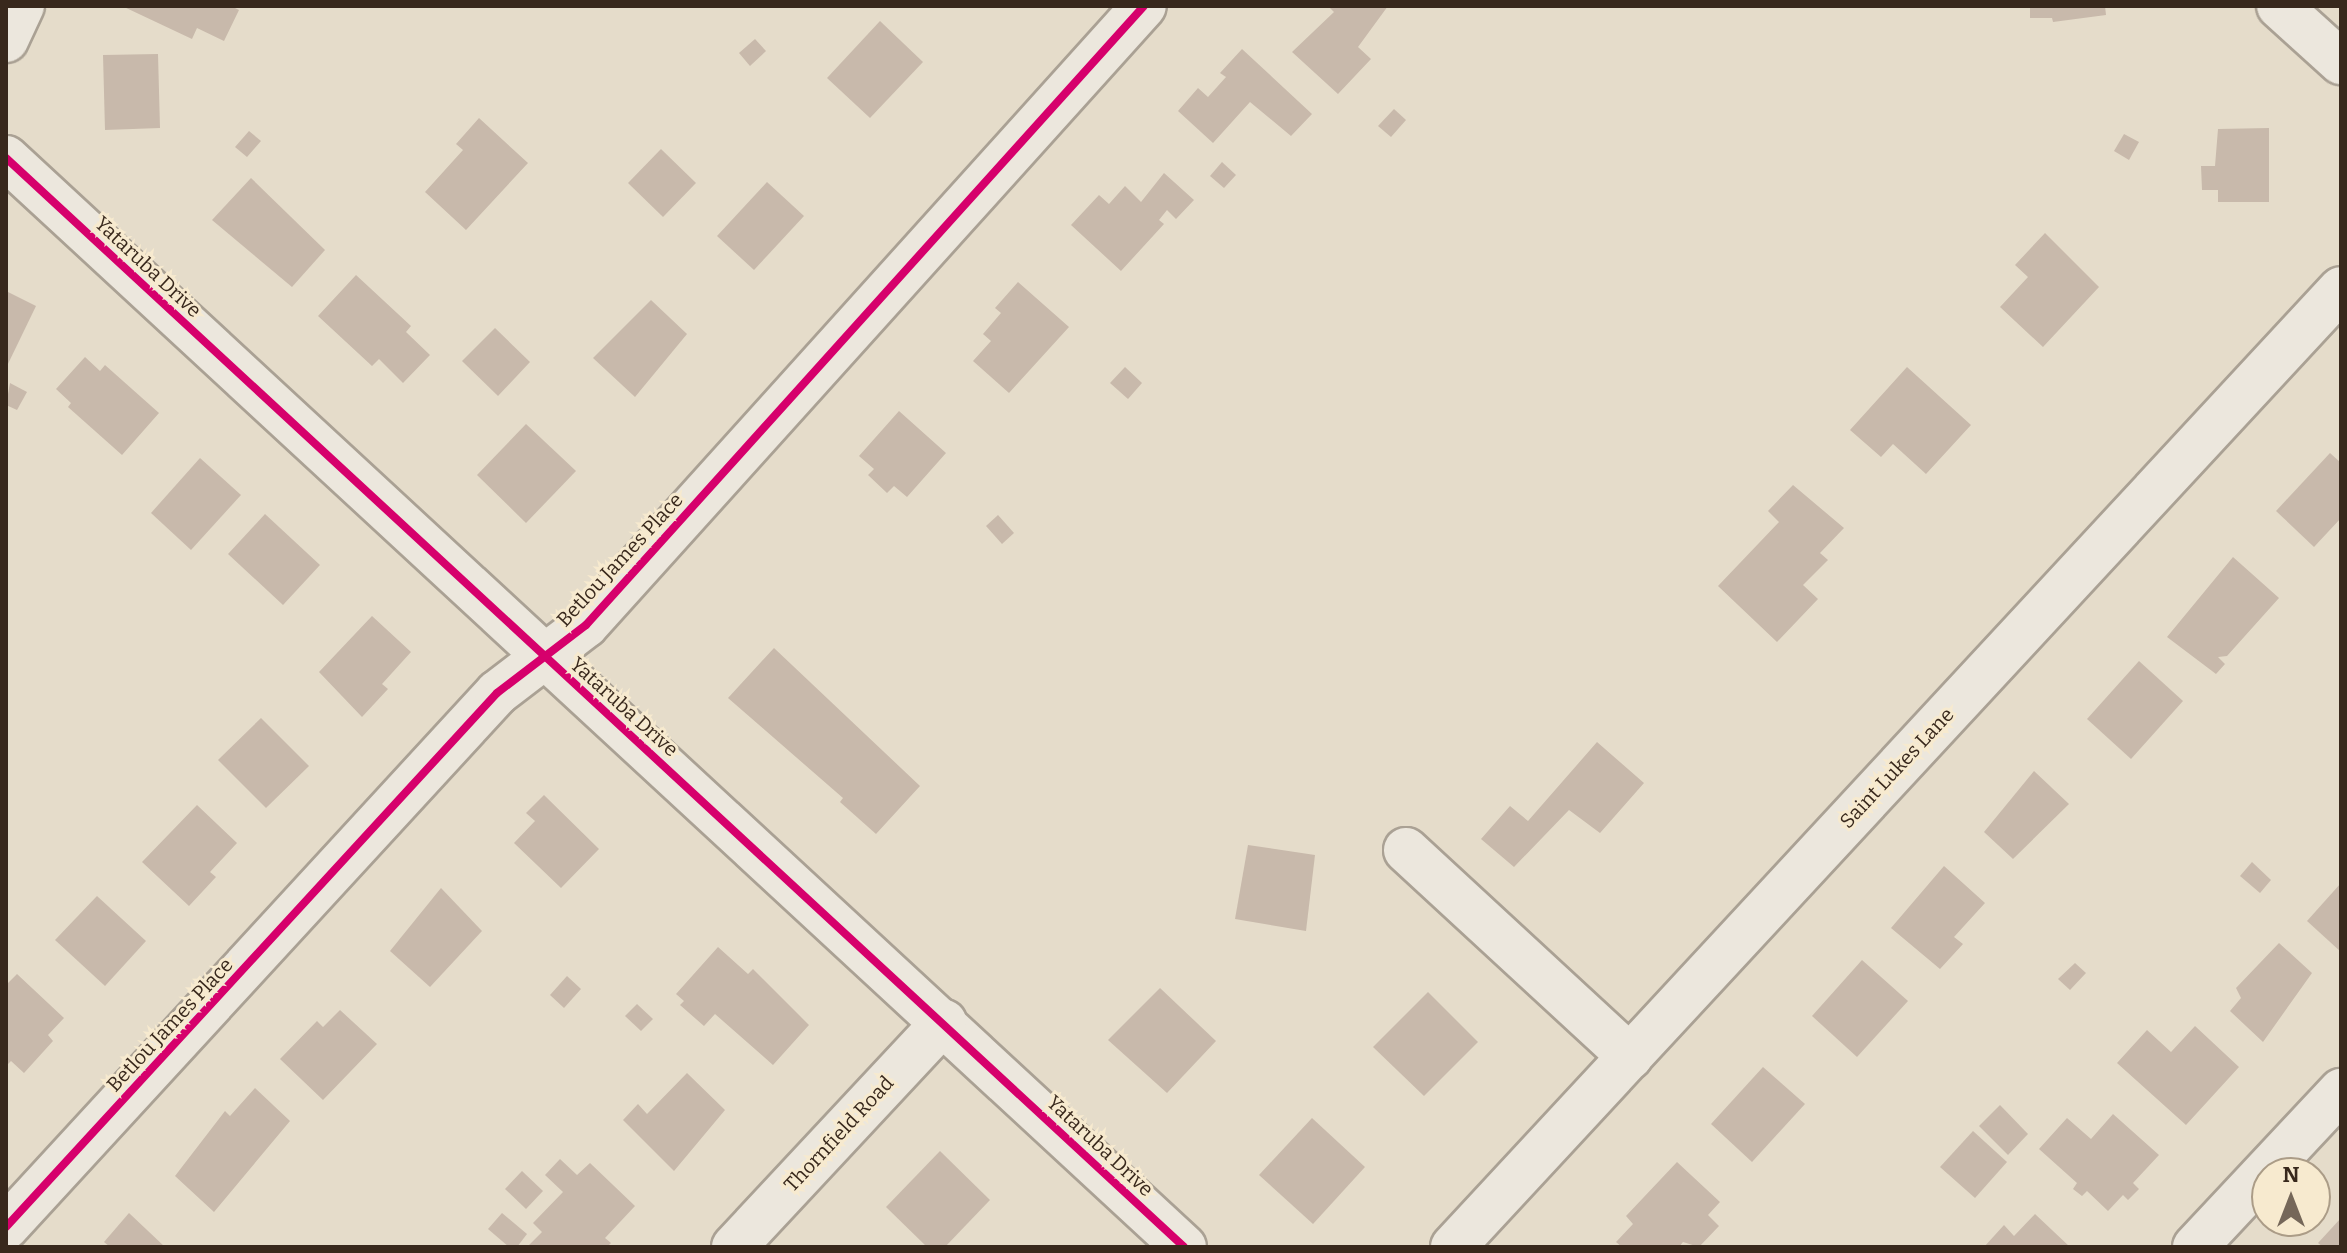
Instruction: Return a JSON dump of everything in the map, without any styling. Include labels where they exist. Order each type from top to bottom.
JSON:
[{"type":"street","points":[[6,40],[22,6]]},
{"type":"street","name":"Betlou James Place","points":[[6,1227],[497,693],[586,625],[1144,6]]},
{"type":"street","points":[[2279,6],[2341,62]]},
{"type":"street","name":"Yataruba Drive","points":[[6,158],[1184,1247]]},
{"type":"street","name":"Saint Lukes Lane","points":[[1453,1247],[2341,289]]},
{"type":"street","points":[[1406,850],[1630,1057]]},
{"type":"street","name":"Thornfield Road","points":[[734,1247],[944,1022]]},
{"type":"street","points":[[2195,1247],[2341,1091]]},
{"type":"building","points":[[122,6],[231,6],[239,10],[224,41],[197,28],[192,39]]},
{"type":"building","points":[[1328,6],[1388,6],[1358,47],[1371,59],[1338,94],[1292,52],[1334,12]]},
{"type":"building","points":[[2030,6],[2105,6],[2106,15],[2053,22],[2052,18],[2030,18]]},
{"type":"building","points":[[880,21],[923,62],[870,118],[827,78]]},
{"type":"building","points":[[755,39],[766,51],[750,66],[739,53]]},
{"type":"building","points":[[1242,49],[1312,114],[1291,136],[1250,102],[1213,143],[1178,111],[1198,88],[1208,97],[1226,77],[1220,73]]},
{"type":"building","points":[[158,54],[160,128],[105,130],[103,55]]},
{"type":"building","points":[[1394,109],[1406,120],[1391,137],[1378,126]]},
{"type":"building","points":[[479,118],[528,163],[466,230],[425,192],[463,150],[456,144]]},
{"type":"building","points":[[2269,128],[2269,202],[2218,202],[2218,190],[2202,190],[2201,166],[2215,166],[2218,129]]},
{"type":"building","points":[[249,131],[261,141],[247,157],[235,147]]},
{"type":"building","points":[[2124,134],[2139,142],[2129,160],[2114,151]]},
{"type":"building","points":[[661,149],[696,183],[663,217],[628,183]]},
{"type":"building","points":[[1222,162],[1236,175],[1224,188],[1210,176]]},
{"type":"building","points":[[1164,173],[1194,200],[1176,219],[1167,210],[1159,220],[1164,224],[1121,271],[1071,225],[1099,195],[1109,204],[1125,186],[1141,202]]},
{"type":"building","points":[[251,178],[325,250],[292,287],[212,220]]},
{"type":"building","points":[[767,182],[804,216],[754,270],[717,236]]},
{"type":"building","points":[[2045,233],[2099,287],[2043,347],[2000,307],[2028,277],[2015,265]]},
{"type":"building","points":[[356,275],[411,326],[406,332],[430,355],[403,383],[379,359],[372,366],[318,316]]},
{"type":"building","points":[[1018,282],[1069,327],[1009,393],[973,361],[991,341],[983,334],[1001,313],[995,308]]},
{"type":"building","points":[[6,291],[36,306],[6,368]]},
{"type":"building","points":[[651,300],[687,334],[635,397],[593,358]]},
{"type":"building","points":[[495,328],[530,362],[498,396],[462,361]]},
{"type":"building","points":[[85,357],[100,371],[105,365],[159,413],[122,455],[68,407],[71,403],[56,389]]},
{"type":"building","points":[[1125,367],[1142,383],[1128,399],[1110,383]]},
{"type":"building","points":[[1907,367],[1971,425],[1926,474],[1893,444],[1881,457],[1850,430]]},
{"type":"building","points":[[10,383],[27,392],[17,410],[6,405]]},
{"type":"building","points":[[899,411],[946,453],[907,497],[894,486],[887,493],[868,475],[874,469],[859,456]]},
{"type":"building","points":[[526,424],[576,471],[526,523],[477,475]]},
{"type":"building","points":[[2330,453],[2341,463],[2341,518],[2314,547],[2276,511]]},
{"type":"building","points":[[200,458],[241,495],[191,550],[151,513]]},
{"type":"building","points":[[1793,485],[1844,528],[1820,553],[1828,560],[1803,585],[1818,599],[1777,642],[1718,586],[1779,522],[1768,511]]},
{"type":"building","points":[[265,514],[320,565],[283,605],[228,554]]},
{"type":"building","points":[[998,515],[1014,533],[1002,544],[986,526]]},
{"type":"building","points":[[2233,557],[2279,598],[2227,656],[2218,657],[2225,664],[2216,674],[2167,637]]},
{"type":"building","points":[[372,616],[411,652],[382,684],[388,689],[362,717],[319,672]]},
{"type":"building","points":[[774,648],[920,786],[876,834],[840,802],[843,798],[728,698]]},
{"type":"building","points":[[2139,661],[2183,701],[2131,759],[2087,719]]},
{"type":"building","points":[[261,718],[309,766],[266,808],[218,760]]},
{"type":"building","points":[[1597,742],[1644,783],[1600,833],[1569,810],[1514,867],[1481,839],[1510,806],[1528,821]]},
{"type":"building","points":[[2034,771],[2069,804],[2013,859],[1984,832]]},
{"type":"building","points":[[544,795],[599,849],[561,888],[514,843],[535,821],[526,813]]},
{"type":"building","points":[[197,805],[237,843],[210,872],[216,877],[189,906],[142,862]]},
{"type":"building","points":[[1248,845],[1315,855],[1306,931],[1235,919]]},
{"type":"building","points":[[2252,862],[2271,880],[2260,893],[2240,876]]},
{"type":"building","points":[[1944,866],[1985,903],[1954,937],[1963,944],[1940,969],[1891,928]]},
{"type":"building","points":[[2341,883],[2341,952],[2307,921]]},
{"type":"building","points":[[441,888],[482,931],[430,987],[390,951]]},
{"type":"building","points":[[97,896],[146,941],[105,986],[55,940]]},
{"type":"building","points":[[2279,943],[2312,973],[2263,1042],[2230,1011],[2241,998],[2236,988]]},
{"type":"building","points":[[718,947],[748,974],[753,969],[809,1025],[773,1065],[715,1014],[704,1026],[680,1005],[684,1001],[676,994]]},
{"type":"building","points":[[1862,960],[1908,1001],[1857,1057],[1812,1016]]},
{"type":"building","points":[[2075,963],[2086,973],[2070,990],[2058,979]]},
{"type":"building","points":[[17,974],[64,1018],[48,1035],[53,1041],[24,1073],[11,1061],[6,1066],[6,985]]},
{"type":"building","points":[[567,976],[581,989],[564,1008],[550,995]]},
{"type":"building","points":[[1160,988],[1216,1041],[1167,1093],[1108,1040]]},
{"type":"building","points":[[1428,992],[1478,1042],[1424,1096],[1373,1047]]},
{"type":"building","points":[[637,1004],[653,1019],[641,1031],[625,1016]]},
{"type":"building","points":[[340,1010],[377,1044],[323,1100],[280,1059],[317,1021],[323,1027]]},
{"type":"building","points":[[2195,1026],[2239,1067],[2186,1125],[2117,1063],[2147,1030],[2171,1052]]},
{"type":"building","points":[[1763,1067],[1805,1104],[1752,1162],[1711,1124]]},
{"type":"building","points":[[687,1073],[725,1110],[674,1171],[623,1120],[638,1104],[647,1114]]},
{"type":"building","points":[[255,1088],[290,1121],[214,1212],[175,1176],[225,1111],[230,1116]]},
{"type":"building","points":[[2000,1105],[2028,1134],[2008,1155],[1979,1126]]},
{"type":"building","points":[[2113,1114],[2159,1155],[2133,1183],[2139,1189],[2128,1200],[2123,1195],[2108,1211],[2087,1191],[2082,1196],[2073,1189],[2077,1183],[2039,1149],[2067,1118],[2091,1139]]},
{"type":"building","points":[[1312,1118],[1365,1167],[1313,1224],[1259,1175]]},
{"type":"building","points":[[1973,1131],[2007,1162],[1975,1198],[1940,1167]]},
{"type":"building","points":[[940,1151],[990,1200],[945,1247],[927,1247],[886,1207]]},
{"type":"building","points":[[560,1159],[577,1175],[590,1163],[635,1206],[605,1238],[611,1243],[607,1247],[529,1245],[542,1232],[533,1223],[563,1192],[545,1175]]},
{"type":"building","points":[[1677,1162],[1720,1202],[1708,1215],[1719,1226],[1699,1247],[1683,1242],[1679,1247],[1622,1247],[1616,1242],[1633,1224],[1626,1216]]},
{"type":"building","points":[[522,1171],[543,1191],[526,1209],[505,1189]]},
{"type":"building","points":[[129,1213],[165,1247],[110,1247],[104,1242]]},
{"type":"building","points":[[502,1213],[527,1234],[517,1247],[509,1247],[488,1229]]},
{"type":"building","points":[[2035,1214],[2070,1247],[1984,1247],[2004,1225],[2014,1236]]},
{"type":"building","points":[[2341,1218],[2341,1247],[2323,1247],[2318,1243],[2324,1237],[2331,1237],[2331,1229]]},
{"type":"cycle path","points":[[6,1227],[497,693],[586,625],[1144,6]]},
{"type":"cycle path","points":[[6,158],[1184,1247]]}]
